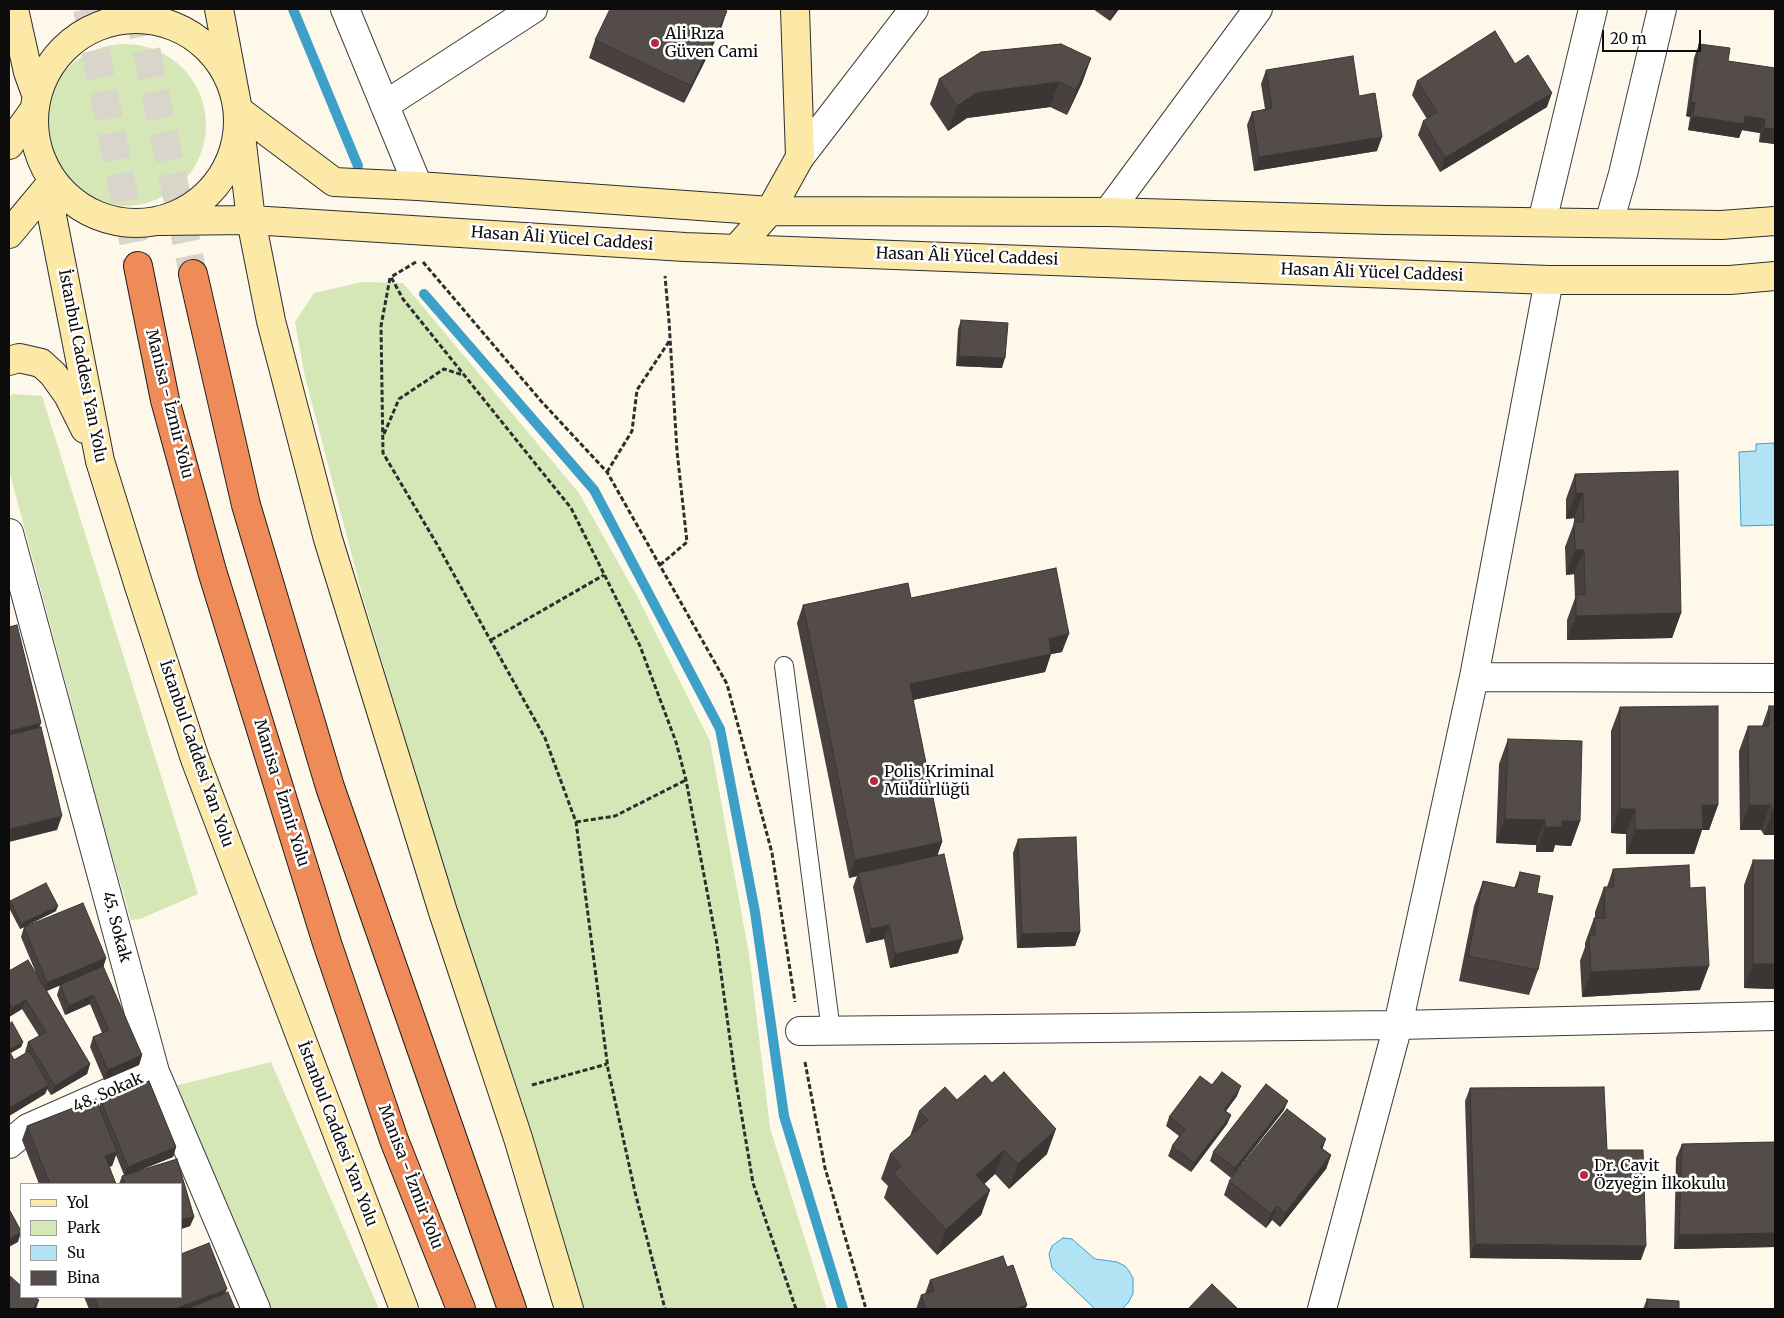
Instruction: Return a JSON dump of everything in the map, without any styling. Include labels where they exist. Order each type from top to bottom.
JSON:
[{"type":"highway","name":"Manisa - İzmir Yolu","points":[[138,266],[165,400],[212,571],[321,924],[394,1140],[461,1309]]},
{"type":"highway","points":[[193,274],[246,505],[330,787],[512,1309]]},
{"type":"main road","points":[[9,234],[53,181],[36,143],[14,9]]},
{"type":"main road","points":[[219,9],[238,110],[251,220],[271,321],[328,539],[443,912],[518,1138],[569,1309]]},
{"type":"main road","points":[[736,249],[770,211],[800,157],[795,9]]},
{"type":"main road","points":[[9,145],[27,86],[43,78],[62,51],[88,31],[120,20],[153,20],[185,30],[211,51],[230,78],[238,110],[235,147],[219,180],[193,206],[159,221]]},
{"type":"main road","points":[[238,110],[334,182],[418,186],[770,211],[1108,212],[1385,220],[1721,225],[1775,221]]},
{"type":"main road","name":"Hasan Âli Yücel Caddesi","points":[[53,181],[68,198],[95,215],[127,223],[251,220],[736,249],[1549,280],[1730,280],[1775,276]]},
{"type":"main road","name":"İstanbul Caddesi Yan Yolu","points":[[53,181],[52,216],[100,461],[195,759],[404,1309]]},
{"type":"main road","points":[[9,361],[19,358],[41,363],[54,374],[68,395],[100,461]]},
{"type":"street","points":[[345,9],[418,186]]},
{"type":"street","points":[[385,105],[533,9]]},
{"type":"street","points":[[800,157],[914,9]]},
{"type":"street","points":[[1108,212],[1258,9]]},
{"type":"street","points":[[1542,222],[1594,9]]},
{"type":"street","points":[[1609,223],[1623,174],[1662,9]]},
{"type":"street","points":[[1322,1309],[1398,1025],[1474,677],[1549,280]]},
{"type":"street","name":"45. Sokak","points":[[9,533],[156,1072],[256,1309]]},
{"type":"street","points":[[1474,677],[1775,678]]},
{"type":"street","points":[[800,1031],[1398,1025],[1775,1016]]},
{"type":"street","name":"48. Sokak","points":[[9,1144],[28,1128],[156,1072]]},
{"type":"lane","points":[[784,666],[831,1031]]},
{"type":"path","points":[[660,565],[687,542],[677,451],[671,339],[661,245]]},
{"type":"path","points":[[666,1309],[635,1192],[608,1064],[576,822],[545,738],[438,546],[383,453],[381,326],[391,277],[420,260],[541,401],[607,472],[727,684],[772,853],[800,1031],[825,1168],[866,1309]]},
{"type":"path","points":[[391,277],[403,299],[571,508],[640,646],[676,742],[686,780],[717,944],[735,1076],[753,1183],[796,1309]]},
{"type":"path","points":[[607,472],[632,431],[637,390],[671,339]]},
{"type":"path","points":[[383,437],[399,399],[444,369],[463,375]]},
{"type":"path","points":[[490,640],[604,575]]},
{"type":"path","points":[[576,822],[615,816],[686,780]]},
{"type":"path","points":[[526,1087],[608,1064]]},
{"type":"green space","points":[[125,44],[141,46],[156,51],[170,58],[182,68],[192,80],[199,94],[204,109],[206,125],[204,141],[199,156],[192,170],[182,182],[170,192],[156,199],[141,204],[125,206],[109,204],[94,199],[80,192],[68,182],[58,170],[51,156],[46,141],[44,125],[46,109],[51,94],[58,80],[68,68],[80,58],[94,51],[109,46]]},
{"type":"green space","points":[[362,282],[403,283],[579,493],[636,594],[710,741],[749,954],[770,1128],[827,1309],[580,1309],[530,1140],[438,849],[362,594],[305,377],[295,322],[314,293]]},
{"type":"green space","points":[[13,394],[42,396],[198,894],[140,919],[131,920],[103,823],[9,470],[9,397]]},
{"type":"green space","points":[[271,1062],[379,1309],[266,1309],[174,1086]]},
{"type":"water","points":[[1774,443],[1775,525],[1741,526],[1739,452],[1756,451],[1756,444]]},
{"type":"water","points":[[1063,1238],[1072,1239],[1095,1259],[1117,1262],[1125,1266],[1133,1278],[1133,1294],[1122,1309],[1095,1309],[1052,1268],[1049,1254],[1052,1246]]},
{"type":"building","name":"Ali Rıza Güven Cami","points":[[610,9],[722,9],[727,11],[691,86],[595,40]]},
{"type":"building","points":[[1495,31],[1515,64],[1528,55],[1552,93],[1445,158],[1423,121],[1437,112],[1417,81]]},
{"type":"building","points":[[1061,44],[1091,58],[1076,90],[1059,82],[976,93],[957,106],[939,79],[981,52]]},
{"type":"building","points":[[1699,44],[1730,48],[1728,61],[1775,68],[1775,129],[1764,128],[1765,119],[1745,116],[1744,124],[1693,116],[1695,103],[1691,102]]},
{"type":"building","points":[[1353,56],[1359,96],[1375,93],[1382,137],[1259,157],[1252,112],[1272,108],[1266,70]]},
{"type":"building","points":[[961,320],[1008,323],[1005,358],[959,356]]},
{"type":"building","points":[[1678,471],[1681,613],[1576,616],[1576,595],[1585,594],[1584,550],[1575,550],[1574,522],[1584,522],[1583,493],[1576,494],[1575,474]]},
{"type":"building","name":"Polis Kriminal Müdürlüğü","points":[[1056,568],[1069,634],[1049,638],[1051,654],[910,684],[942,842],[855,860],[803,605],[908,583],[911,598]]},
{"type":"building","points":[[17,625],[41,723],[9,731],[9,627]]},
{"type":"building","points":[[1718,706],[1718,805],[1702,805],[1703,829],[1635,830],[1635,809],[1620,809],[1620,707]]},
{"type":"building","points":[[1769,706],[1775,706],[1775,810],[1770,805],[1749,805],[1748,726],[1769,726]]},
{"type":"building","points":[[41,727],[62,816],[9,829],[9,735]]},
{"type":"building","points":[[1508,739],[1582,741],[1580,821],[1562,821],[1562,827],[1545,827],[1545,820],[1505,819]]},
{"type":"building","points":[[1076,837],[1080,932],[1022,934],[1018,839]]},
{"type":"building","points":[[944,854],[963,939],[895,954],[889,925],[871,929],[858,873]]},
{"type":"building","points":[[1753,860],[1775,860],[1775,964],[1753,964]]},
{"type":"building","points":[[1689,865],[1690,888],[1705,887],[1709,966],[1591,972],[1589,936],[1595,935],[1594,918],[1605,918],[1604,887],[1614,887],[1613,869]]},
{"type":"building","points":[[1520,872],[1540,876],[1537,893],[1553,896],[1538,970],[1468,956],[1483,881],[1516,888]]},
{"type":"building","points":[[46,883],[58,906],[21,924],[10,901]]},
{"type":"building","points":[[83,903],[106,958],[47,983],[24,927]]},
{"type":"building","points":[[28,960],[90,1064],[55,1086],[28,1042],[46,1032],[26,1000],[12,1008],[9,1002],[9,971]]},
{"type":"building","points":[[103,966],[142,1055],[108,1070],[93,1037],[109,1030],[93,995],[69,1006],[60,985]]},
{"type":"building","points":[[12,1022],[23,1042],[9,1050],[9,1024]]},
{"type":"building","points":[[9,1050],[14,1060],[29,1051],[49,1085],[9,1108]]},
{"type":"building","points":[[1004,1072],[1056,1129],[1018,1164],[1004,1150],[976,1175],[990,1190],[946,1230],[893,1173],[901,1166],[890,1154],[928,1120],[919,1111],[945,1087],[957,1100],[985,1075],[992,1083]]},
{"type":"building","points":[[1222,1072],[1241,1086],[1224,1110],[1231,1115],[1194,1163],[1172,1146],[1185,1129],[1169,1117],[1200,1076],[1212,1085]]},
{"type":"building","points":[[149,1081],[176,1147],[128,1167],[101,1101]]},
{"type":"building","points":[[1266,1084],[1288,1101],[1235,1168],[1213,1152]]},
{"type":"building","points":[[1604,1087],[1607,1150],[1643,1150],[1646,1246],[1475,1244],[1470,1088]]},
{"type":"building","points":[[96,1099],[117,1152],[105,1156],[116,1183],[50,1183],[27,1126]]},
{"type":"building","points":[[1287,1109],[1326,1139],[1320,1147],[1331,1155],[1285,1213],[1277,1206],[1271,1214],[1229,1181]]},
{"type":"building","points":[[1775,1142],[1775,1233],[1679,1235],[1682,1144]]},
{"type":"building","points":[[177,1159],[194,1217],[182,1220],[182,1183],[125,1183],[122,1176]]},
{"type":"building","points":[[9,1209],[20,1233],[9,1239]]},
{"type":"building","points":[[209,1243],[227,1289],[175,1309],[99,1309],[94,1298],[182,1298],[182,1254]]},
{"type":"building","points":[[1003,1256],[1007,1267],[1013,1265],[1027,1305],[1015,1309],[926,1309],[921,1295],[934,1291],[930,1280]]},
{"type":"building","points":[[9,1275],[20,1285],[20,1298],[36,1298],[39,1300],[32,1309],[9,1309]]},
{"type":"building","points":[[1212,1284],[1238,1309],[1188,1309]]},
{"type":"building","points":[[228,1292],[235,1309],[187,1309]]},
{"type":"building","points":[[1647,1299],[1679,1301],[1679,1309],[1647,1309]]},
{"type":"waterway","points":[[293,9],[358,166]]},
{"type":"waterway","points":[[424,294],[594,490],[720,729],[755,912],[784,1116],[843,1309]]},
{"type":"tunnel","points":[[87,9],[138,266]]},
{"type":"tunnel","points":[[138,9],[193,274]]},
{"type":"place","name":"Ali Rıza Güven Cami","points":[[655,43]]},
{"type":"place","name":"Polis Kriminal Müdürlüğü","points":[[874,781]]},
{"type":"place","name":"Dr. Cavit Özyeğin İlkokulu","points":[[1584,1175]]}]
